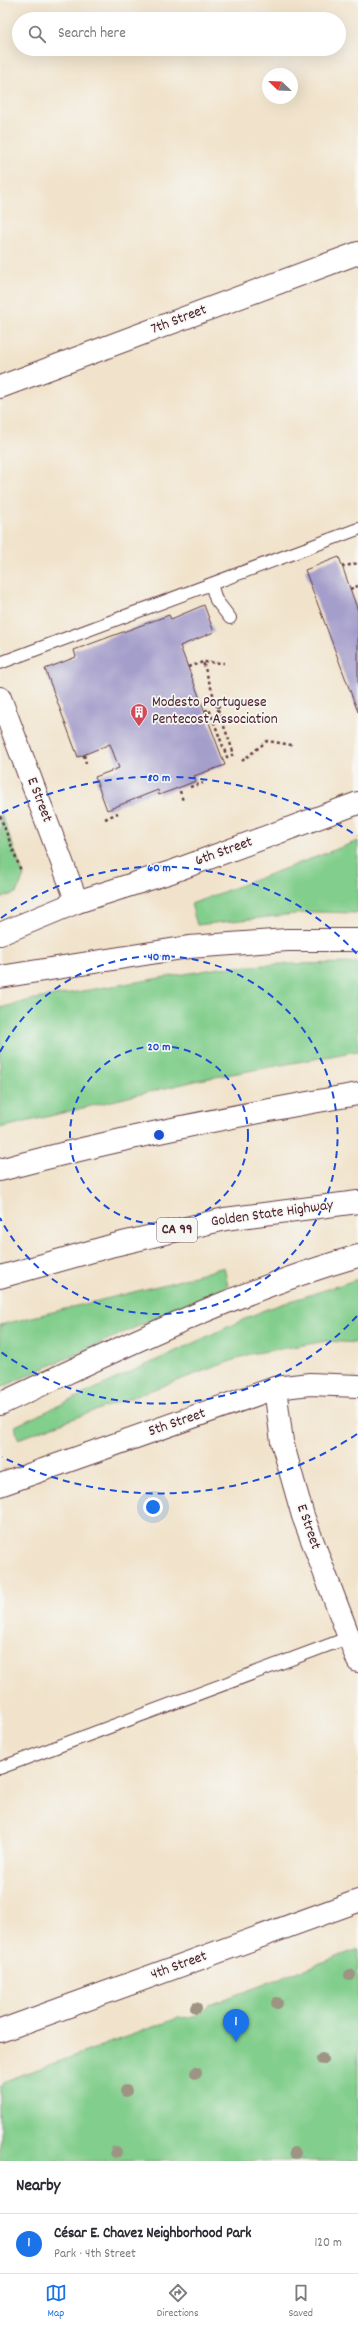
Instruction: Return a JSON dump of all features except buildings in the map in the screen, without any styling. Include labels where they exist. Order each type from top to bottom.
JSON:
[{"type":"main road","name":"7th Street","points":[[0,387],[358,253]]},
{"type":"main road","name":"E Street","points":[[0,698],[77,902]]},
{"type":"main road","name":"6th Street","points":[[0,934],[77,902],[171,872],[358,803]]},
{"type":"main road","points":[[0,977],[189,947],[287,940],[358,940]]},
{"type":"main road","points":[[0,1170],[59,1154],[225,1117],[358,1094]]},
{"type":"main road","name":"Golden State Highway","points":[[0,1277],[114,1245],[225,1219],[358,1202]]},
{"type":"main road","points":[[0,1404],[214,1306],[272,1284],[358,1256]]},
{"type":"main road","name":"5th Street","points":[[0,1485],[275,1388],[310,1384],[358,1386]]},
{"type":"main road","name":"E Street","points":[[275,1388],[282,1442],[303,1516],[354,1636],[358,1661]]},
{"type":"main road","name":"4th Street","points":[[0,2032],[358,1901]]},
{"type":"lane","points":[[0,663],[358,529]]},
{"type":"lane","points":[[211,584],[216,600],[230,618]]},
{"type":"lane","points":[[0,1768],[354,1636]]},
{"type":"path","points":[[342,568],[358,563]]},
{"type":"path","points":[[350,589],[358,586]]},
{"type":"path","points":[[188,667],[204,662],[224,662]]},
{"type":"path","points":[[204,662],[217,707],[234,754],[227,757],[209,709],[205,711]]},
{"type":"path","points":[[217,707],[237,699]]},
{"type":"path","points":[[242,761],[267,741],[292,745]]},
{"type":"path","points":[[84,755],[86,764]]},
{"type":"path","points":[[190,787],[203,783]]},
{"type":"path","points":[[180,791],[183,801]]},
{"type":"path","points":[[105,819],[118,813]]},
{"type":"path","points":[[0,816],[21,871]]},
{"type":"green space","points":[[0,811],[24,876],[16,893],[0,898]]},
{"type":"green space","points":[[358,841],[358,913],[313,912],[197,925],[191,904]]},
{"type":"green space","points":[[358,963],[358,1051],[199,1080],[0,1128],[0,1008],[35,999],[220,968],[281,964]]},
{"type":"green space","points":[[224,1267],[228,1286],[0,1388],[0,1325],[174,1282]]},
{"type":"green space","points":[[358,1279],[358,1343],[327,1341],[250,1354],[18,1439],[15,1426],[264,1310]]},
{"type":"green space","points":[[358,1949],[358,2161],[0,2161],[0,2087],[5,2081],[178,2018],[195,2015],[202,2012],[209,2005]]},
{"type":"place","name":"Modesto Portuguese Pentecost Association","points":[[139,727]]},
{"type":"place","name":"César E. Chavez Neighborhood Park","points":[[236,2042]]}]
